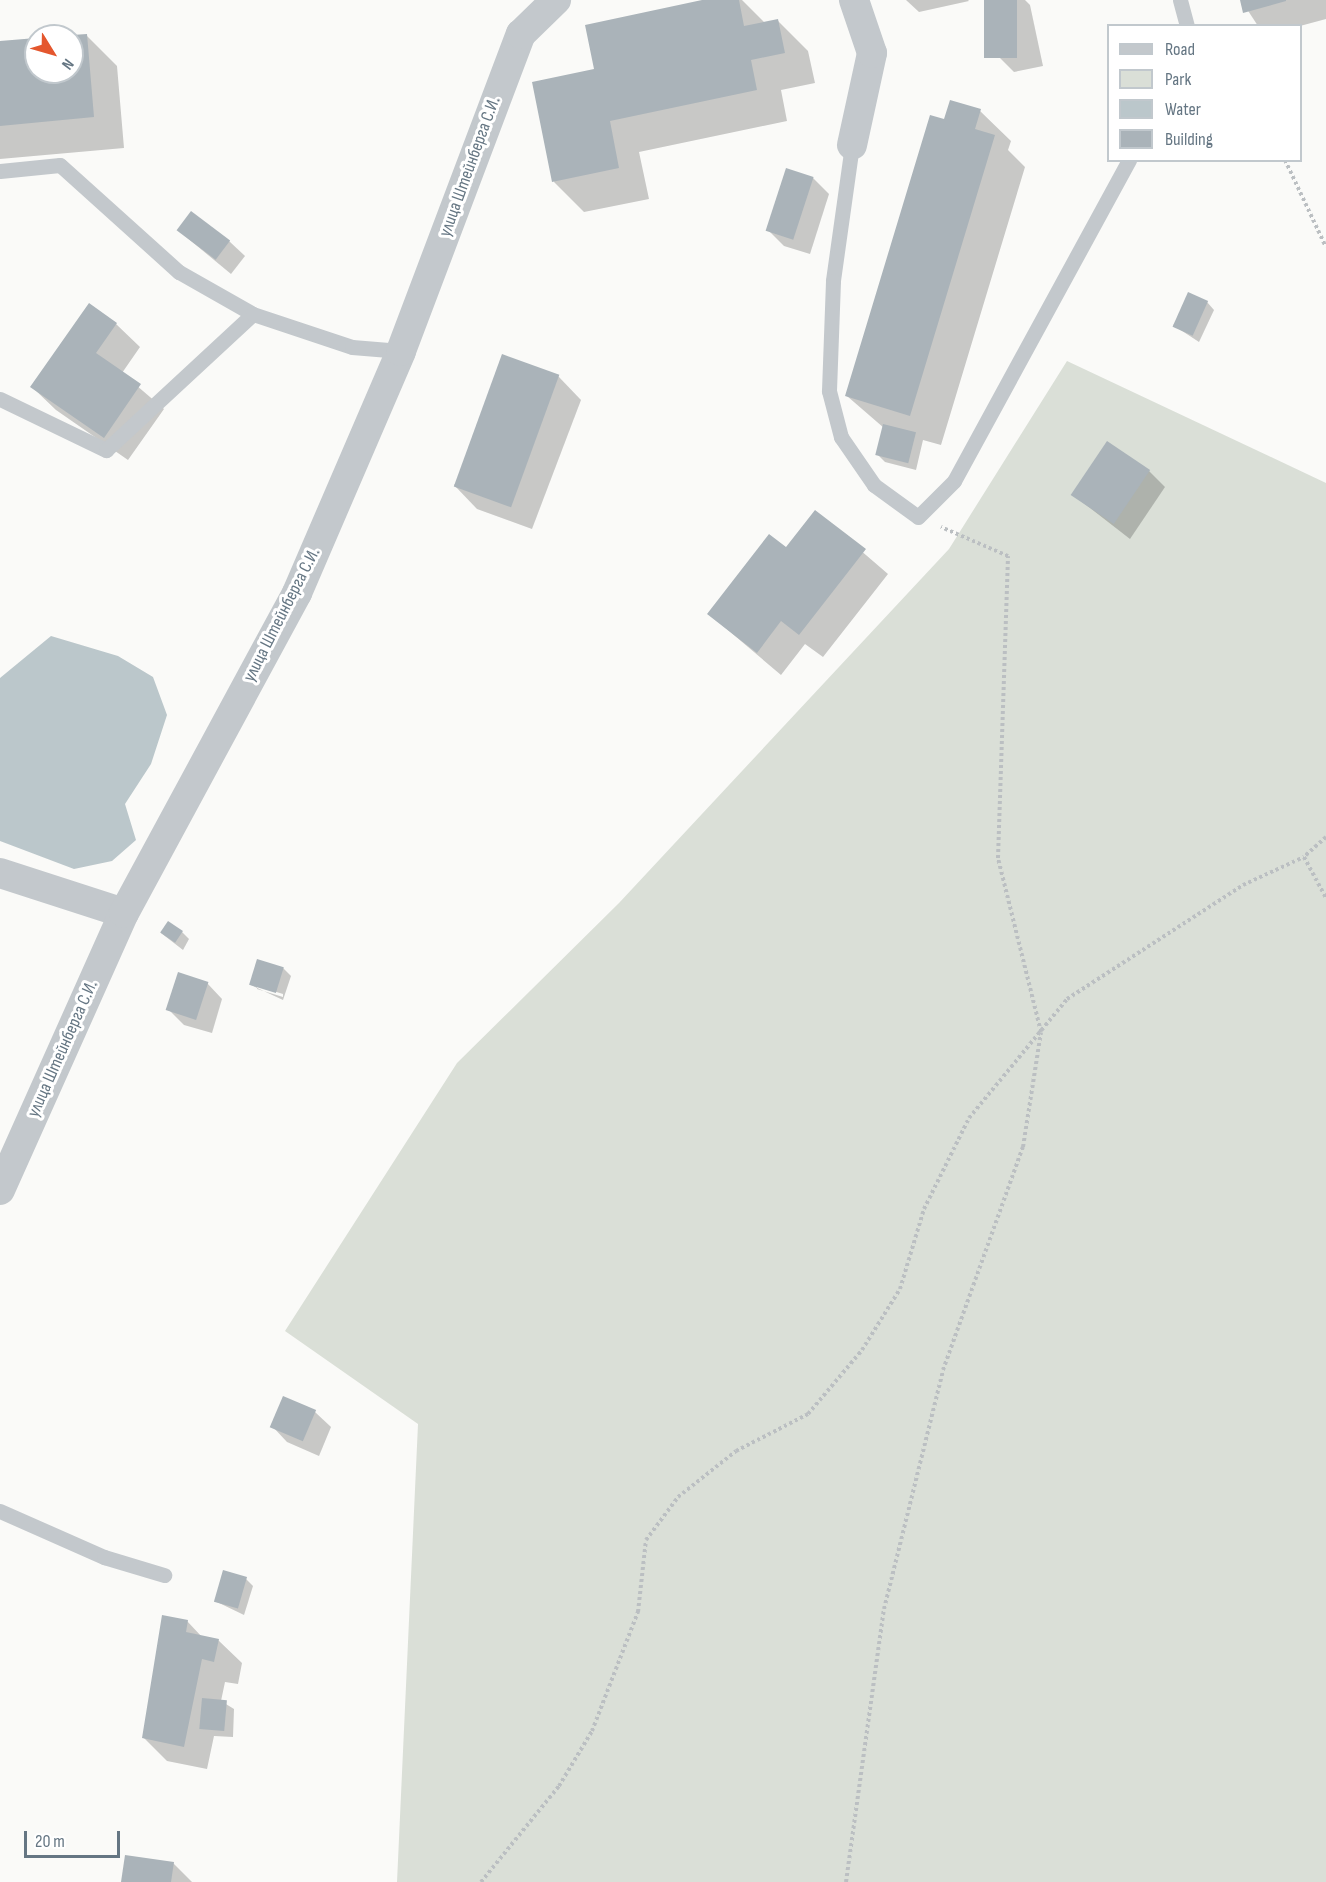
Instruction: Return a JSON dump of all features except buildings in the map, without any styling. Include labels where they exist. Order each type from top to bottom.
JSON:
[{"type":"street","name":"улица Штейнберга С.И.","points":[[0,1190],[124,912],[297,593],[401,351],[521,34],[556,0]]},
{"type":"street","points":[[852,145],[872,53],[854,0]]},
{"type":"street","points":[[0,873],[124,912]]},
{"type":"lane","points":[[1180,0],[1186,24]]},
{"type":"lane","points":[[852,145],[832,281],[829,391],[841,437],[874,485],[918,517],[954,481],[1128,162]]},
{"type":"lane","points":[[0,171],[60,165],[179,272],[253,314],[352,347],[401,351]]},
{"type":"lane","points":[[0,399],[106,450],[253,314]]},
{"type":"lane","points":[[0,1511],[104,1557],[165,1575]]},
{"type":"path","points":[[1287,162],[1326,248]]},
{"type":"path","points":[[846,1882],[884,1609],[943,1370],[1023,1147],[1041,1032],[998,858],[1008,556],[918,517]]},
{"type":"path","points":[[480,1882],[559,1786],[592,1731],[638,1612],[646,1540],[678,1497],[736,1451],[808,1414],[862,1350],[900,1289],[924,1209],[969,1118],[1067,999],[1243,885],[1304,857],[1326,837]]},
{"type":"path","points":[[1304,857],[1326,898]]},
{"type":"green space","points":[[1067,361],[1326,483],[1326,1882],[397,1882],[418,1424],[285,1331],[457,1063],[619,903],[949,549]]},
{"type":"water","points":[[51,636],[118,656],[153,677],[167,715],[151,764],[125,804],[136,840],[112,861],[74,869],[0,841],[0,678]]}]
